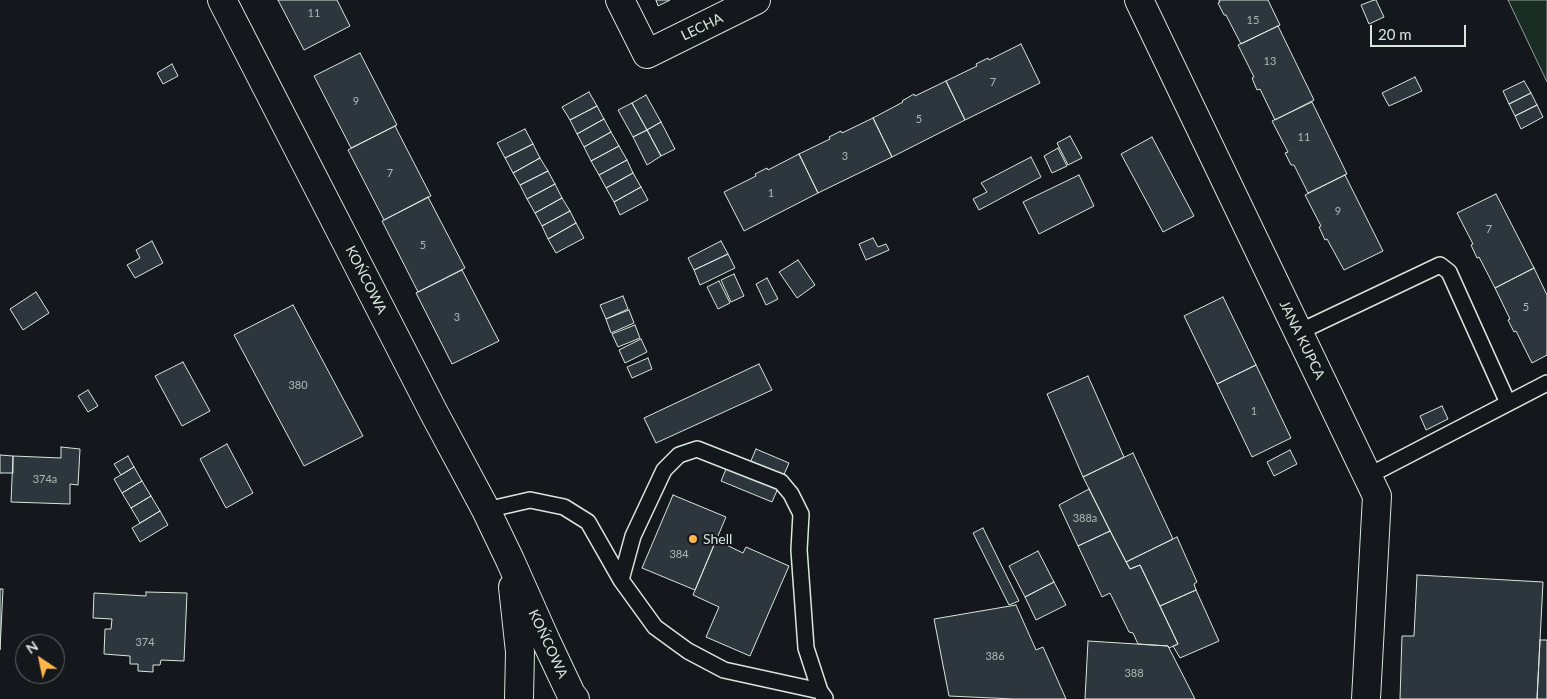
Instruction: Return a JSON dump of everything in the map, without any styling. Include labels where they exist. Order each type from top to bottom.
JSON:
[{"type":"street","name":"KOŃCOWA","points":[[222,0],[486,510],[546,641],[575,699]]},
{"type":"street","name":"LECHA","points":[[620,0],[647,54],[756,0]]},
{"type":"street","name":"JANA KUPCA","points":[[1139,0],[1377,496],[1366,699]]},
{"type":"street","name":"KOŃCOWA","points":[[510,560],[520,652],[519,699]]},
{"type":"lane","points":[[1298,332],[1440,265],[1448,272],[1508,403]]},
{"type":"lane","points":[[1368,476],[1547,383]]},
{"type":"lane","points":[[620,580],[634,536],[664,470],[679,455],[697,449],[781,482],[792,494],[801,514],[799,550],[806,648],[823,695]]},
{"type":"lane","points":[[486,510],[530,500],[564,507],[588,522],[620,580],[655,627],[688,651],[724,670],[823,695]]},
{"type":"green space","points":[[1508,0],[1547,0],[1547,82]]},
{"type":"building","points":[[278,0],[337,0],[350,26],[304,50]]},
{"type":"building","points":[[656,0],[670,0],[658,6]]},
{"type":"building","points":[[1219,0],[1268,0],[1280,25],[1241,44],[1218,3],[1220,2]]},
{"type":"building","points":[[1376,0],[1384,17],[1369,24],[1361,5]]},
{"type":"building","points":[[1278,26],[1314,100],[1275,120],[1260,89],[1257,90],[1252,78],[1254,77],[1238,45]]},
{"type":"building","points":[[1021,44],[1040,83],[965,120],[946,81],[977,66],[976,64],[988,58],[989,60]]},
{"type":"building","points":[[360,53],[397,125],[351,148],[314,76]]},
{"type":"building","points":[[172,64],[178,76],[163,84],[157,73]]},
{"type":"building","points":[[1415,77],[1422,91],[1389,106],[1382,93]]},
{"type":"building","points":[[946,81],[965,120],[892,157],[873,118],[914,94],[915,96]]},
{"type":"building","points":[[1524,81],[1531,93],[1509,104],[1503,91]]},
{"type":"building","points":[[589,92],[597,106],[570,120],[562,107]]},
{"type":"building","points":[[1531,93],[1537,105],[1515,116],[1509,104]]},
{"type":"building","points":[[646,95],[661,122],[647,130],[632,103]]},
{"type":"building","points":[[1312,102],[1347,174],[1308,193],[1294,165],[1291,165],[1285,153],[1288,152],[1272,121]]},
{"type":"building","points":[[632,103],[647,130],[633,137],[618,110]]},
{"type":"building","points":[[1537,105],[1543,117],[1521,129],[1515,116]]},
{"type":"building","points":[[597,106],[604,119],[577,134],[570,120]]},
{"type":"building","points":[[873,118],[892,157],[818,193],[799,154],[830,139],[829,137],[841,131],[842,133]]},
{"type":"building","points":[[604,119],[611,132],[584,147],[577,134]]},
{"type":"building","points":[[661,122],[675,149],[661,156],[647,130]]},
{"type":"building","points":[[395,126],[431,196],[384,220],[348,150]]},
{"type":"building","points":[[525,129],[533,144],[505,158],[497,143]]},
{"type":"building","points":[[647,130],[661,156],[647,165],[633,137]]},
{"type":"building","points":[[611,132],[619,146],[591,161],[584,147]]},
{"type":"building","points":[[1070,136],[1082,158],[1068,165],[1057,143]]},
{"type":"building","points":[[1152,137],[1194,216],[1163,232],[1121,154]]},
{"type":"building","points":[[533,144],[540,158],[513,173],[505,158]]},
{"type":"building","points":[[619,146],[627,160],[599,175],[591,161]]},
{"type":"building","points":[[1058,148],[1067,166],[1052,173],[1044,156]]},
{"type":"building","points":[[799,154],[818,193],[744,231],[724,192],[756,176],[755,174],[767,168],[768,170]]},
{"type":"building","points":[[1031,157],[1041,177],[979,210],[973,199],[987,192],[981,183]]},
{"type":"building","points":[[540,158],[548,171],[520,185],[513,173]]},
{"type":"building","points":[[627,160],[633,173],[606,188],[599,175]]},
{"type":"building","points":[[548,171],[555,184],[527,199],[520,185]]},
{"type":"building","points":[[633,173],[641,187],[614,202],[606,188]]},
{"type":"building","points":[[1079,175],[1094,206],[1039,234],[1023,202]]},
{"type":"building","points":[[1345,175],[1383,251],[1344,270],[1327,239],[1325,240],[1319,227],[1321,226],[1305,195]]},
{"type":"building","points":[[555,184],[562,198],[535,213],[527,199]]},
{"type":"building","points":[[641,187],[648,200],[620,215],[614,202]]},
{"type":"building","points":[[1496,194],[1534,268],[1495,288],[1479,257],[1477,258],[1471,245],[1473,244],[1457,213]]},
{"type":"building","points":[[428,197],[465,268],[418,292],[382,221]]},
{"type":"building","points":[[562,198],[570,211],[542,226],[535,213]]},
{"type":"building","points":[[570,211],[576,223],[548,239],[542,226]]},
{"type":"building","points":[[576,223],[584,238],[556,253],[548,239]]},
{"type":"building","points":[[873,238],[878,247],[886,244],[889,250],[866,260],[859,244]]},
{"type":"building","points":[[152,241],[163,263],[135,278],[127,265],[140,258],[136,250]]},
{"type":"building","points":[[721,241],[728,254],[694,270],[688,258]]},
{"type":"building","points":[[728,254],[735,268],[700,285],[694,270]]},
{"type":"building","points":[[798,260],[815,285],[797,298],[779,272]]},
{"type":"building","points":[[1534,268],[1547,295],[1547,355],[1532,363],[1516,331],[1514,332],[1508,320],[1510,319],[1495,288]]},
{"type":"building","points":[[462,270],[499,341],[452,364],[416,293]]},
{"type":"building","points":[[734,274],[744,296],[731,302],[721,280]]},
{"type":"building","points":[[767,278],[778,299],[766,305],[756,284]]},
{"type":"building","points":[[719,281],[730,303],[718,309],[707,287]]},
{"type":"building","points":[[36,292],[49,313],[23,330],[10,309]]},
{"type":"building","points":[[623,296],[628,309],[606,319],[600,305]]},
{"type":"building","points":[[1223,297],[1256,365],[1217,384],[1184,316]]},
{"type":"building","points":[[293,305],[363,436],[304,466],[234,335]]},
{"type":"building","points":[[629,310],[634,323],[611,333],[606,319]]},
{"type":"building","points":[[635,325],[640,338],[618,347],[612,334]]},
{"type":"building","points":[[641,339],[647,352],[625,363],[619,350]]},
{"type":"building","points":[[648,358],[652,369],[632,378],[627,367]]},
{"type":"building","points":[[183,362],[210,411],[182,426],[155,376]]},
{"type":"building","points":[[759,364],[772,390],[656,443],[644,418]]},
{"type":"building","points":[[1256,365],[1291,438],[1252,457],[1217,384]]},
{"type":"building","points":[[1088,376],[1124,457],[1083,477],[1047,394]]},
{"type":"building","points":[[88,390],[98,406],[88,412],[78,396]]},
{"type":"building","points":[[1442,406],[1448,419],[1426,430],[1420,416]]},
{"type":"building","points":[[227,444],[253,493],[226,508],[200,459]]},
{"type":"building","points":[[61,447],[80,449],[78,485],[70,484],[70,504],[11,502],[13,456],[61,458]]},
{"type":"building","points":[[756,449],[789,463],[772,502],[721,481],[732,455],[750,463]]},
{"type":"building","points":[[1290,450],[1297,464],[1274,476],[1267,462]]},
{"type":"building","points":[[1133,453],[1173,539],[1126,562],[1083,477]]},
{"type":"building","points":[[0,455],[13,456],[13,473],[0,473]]},
{"type":"building","points":[[128,456],[134,467],[121,475],[114,464]]},
{"type":"building","points":[[134,467],[142,481],[122,493],[114,479]]},
{"type":"building","points":[[142,481],[151,496],[131,508],[122,493]]},
{"type":"building","points":[[1089,489],[1110,531],[1078,546],[1059,505]]},
{"type":"building","points":[[673,495],[726,517],[695,590],[642,568]]},
{"type":"building","points":[[151,496],[160,511],[140,523],[131,508]]},
{"type":"building","points":[[160,511],[168,525],[140,542],[132,528]]},
{"type":"building","points":[[983,528],[1019,601],[1009,605],[973,533]]},
{"type":"building","points":[[1110,531],[1130,569],[1140,565],[1178,644],[1169,648],[1168,646],[1138,644],[1133,633],[1129,632],[1110,593],[1102,597],[1078,546]]},
{"type":"building","points":[[1177,537],[1197,582],[1194,584],[1196,590],[1160,606],[1140,565],[1130,569],[1126,562]]},
{"type":"building","points":[[716,540],[743,553],[746,547],[789,566],[750,656],[706,637],[719,607],[693,595]]},
{"type":"building","points":[[1038,551],[1054,582],[1025,597],[1009,566]]},
{"type":"building","points":[[1417,575],[1543,582],[1537,699],[1400,699],[1402,636],[1414,636]]},
{"type":"building","points":[[1054,582],[1066,605],[1036,620],[1025,597]]},
{"type":"building","points":[[0,589],[3,589],[0,650]]},
{"type":"building","points":[[1196,590],[1219,641],[1180,658],[1173,646],[1178,644],[1160,606]]},
{"type":"building","points":[[146,592],[187,593],[184,661],[161,660],[160,665],[153,665],[153,672],[138,671],[138,664],[130,664],[130,656],[104,654],[105,629],[111,629],[112,619],[93,618],[94,593],[146,596]]},
{"type":"building","points":[[1016,605],[1036,650],[1043,647],[1066,699],[949,696],[934,619]]},
{"type":"building","points":[[1540,640],[1547,640],[1547,699],[1537,699]]},
{"type":"building","points":[[1088,641],[1168,646],[1195,699],[1085,699]]},
{"type":"place","name":"Shell","points":[[693,539]]}]
